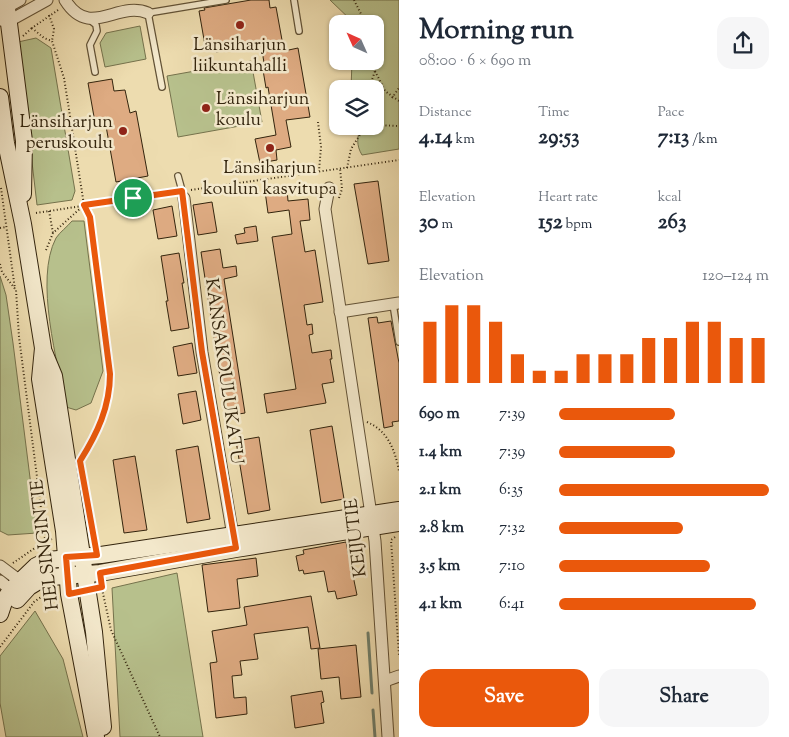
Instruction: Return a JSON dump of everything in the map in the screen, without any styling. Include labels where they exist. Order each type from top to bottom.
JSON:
[{"type":"main road","name":"HELSINGINTIE","points":[[7,10],[24,141],[23,224]]},
{"type":"main road","name":"HELSINGINTIE","points":[[0,97],[6,143],[23,224],[42,348],[40,379],[57,481],[66,557],[60,576],[62,595],[96,737]]},
{"type":"main road","name":"HELSINGINTIE","points":[[42,348],[54,376],[90,556],[87,582],[94,632],[103,737]]},
{"type":"main road","points":[[372,521],[399,510]]},
{"type":"main road","points":[[0,614],[13,604],[14,586],[36,566],[48,560],[234,542],[372,521],[399,523]]},
{"type":"main road","points":[[14,586],[60,576],[87,582],[234,542]]},
{"type":"street","points":[[7,10],[47,0]]},
{"type":"street","points":[[66,2],[78,16],[89,19],[131,10],[141,10],[148,13]]},
{"type":"street","name":"KEIJUTIE","points":[[329,188],[325,210],[372,521],[388,737]]},
{"type":"street","name":"KANSAKOULUKATU","points":[[183,195],[202,352],[234,542]]},
{"type":"street","points":[[340,312],[396,303]]},
{"type":"street","points":[[3,568],[14,586]]},
{"type":"street","points":[[385,681],[399,676]]},
{"type":"lane","points":[[162,87],[148,13],[226,0]]},
{"type":"lane","points":[[294,0],[299,31]]},
{"type":"lane","points":[[89,19],[96,25],[96,31],[90,45],[95,72]]},
{"type":"lane","points":[[178,176],[183,195]]},
{"type":"lane","points":[[396,303],[399,342]]},
{"type":"path","points":[[354,0],[362,15]]},
{"type":"path","points":[[356,4],[360,0]]},
{"type":"path","points":[[52,41],[44,38],[32,28],[66,2]]},
{"type":"path","points":[[49,16],[54,29],[52,41],[64,78],[84,205],[90,217],[110,374],[110,388],[97,434],[80,461]]},
{"type":"path","points":[[372,80],[375,71]]},
{"type":"path","points":[[375,71],[380,82],[392,98],[399,101]]},
{"type":"path","points":[[392,98],[399,88]]},
{"type":"path","points":[[318,122],[321,147],[319,171]]},
{"type":"path","points":[[384,125],[399,126]]},
{"type":"path","points":[[347,168],[351,149],[361,135]]},
{"type":"path","points":[[36,213],[84,205],[183,195],[319,171],[399,160]]},
{"type":"path","points":[[0,183],[16,290],[19,337],[48,560]]},
{"type":"path","points":[[46,250],[53,233],[84,205]]},
{"type":"path","points":[[48,211],[53,233]]},
{"type":"path","points":[[0,228],[6,227]]},
{"type":"path","points":[[0,264],[2,272],[16,290]]},
{"type":"path","points":[[367,422],[378,428],[388,440],[396,454],[399,471]]},
{"type":"path","points":[[90,512],[90,556]]},
{"type":"path","points":[[399,535],[391,540],[399,655]]},
{"type":"path","points":[[3,568],[45,541]]},
{"type":"path","points":[[0,647],[34,602],[44,595],[62,595],[60,576]]},
{"type":"path","points":[[87,582],[102,587],[111,630],[160,737]]},
{"type":"path","points":[[397,625],[399,621]]},
{"type":"green space","points":[[330,0],[399,0],[399,149],[362,155],[360,151],[359,135],[384,135],[384,80],[351,80],[352,70],[384,70],[384,15],[346,15]]},
{"type":"green space","points":[[140,26],[146,59],[105,67],[100,43],[106,33]]},
{"type":"green space","points":[[36,38],[51,48],[75,191],[72,200],[37,205],[18,42]]},
{"type":"green space","points":[[251,61],[262,122],[178,137],[167,76]]},
{"type":"green space","points":[[72,221],[84,221],[103,371],[91,403],[76,410],[66,407],[47,298],[47,276],[50,256],[56,238]]},
{"type":"green space","points":[[0,276],[6,295],[13,343],[37,533],[8,535],[0,531]]},
{"type":"green space","points":[[177,573],[203,737],[120,737],[112,588]]},
{"type":"green space","points":[[35,611],[63,659],[83,737],[6,737],[0,703],[0,656]]},
{"type":"building","points":[[251,0],[269,0],[270,8],[276,7],[284,51],[298,48],[310,117],[286,120],[291,147],[276,150],[277,160],[260,163],[255,139],[276,135],[268,87],[266,88],[263,70],[265,69],[261,44],[216,52],[215,49],[206,51],[199,11],[205,10],[204,8]]},
{"type":"building","name":"Länsiharjun peruskoulu","points":[[112,79],[114,91],[125,90],[130,113],[136,111],[148,176],[116,182],[106,126],[96,128],[88,83]]},
{"type":"building","points":[[378,181],[389,261],[368,264],[354,184]]},
{"type":"building","points":[[287,189],[288,201],[308,199],[310,220],[300,221],[305,252],[315,250],[323,302],[304,305],[307,325],[312,324],[313,334],[309,335],[312,353],[331,350],[332,359],[330,359],[334,382],[322,384],[326,403],[267,413],[264,394],[296,389],[272,237],[292,234],[289,210],[268,213],[265,191]]},
{"type":"building","points":[[212,202],[217,232],[198,235],[193,205]]},
{"type":"building","points":[[172,206],[177,236],[158,239],[153,210]]},
{"type":"building","points":[[256,226],[258,241],[237,244],[235,235],[245,233],[244,228]]},
{"type":"building","points":[[220,249],[223,268],[236,266],[237,276],[224,279],[245,413],[226,416],[201,252]]},
{"type":"building","points":[[179,253],[189,328],[171,331],[161,256]]},
{"type":"building","points":[[377,317],[378,323],[391,321],[399,363],[399,421],[392,422],[393,426],[384,428],[368,318]]},
{"type":"building","points":[[192,343],[197,373],[178,376],[173,347]]},
{"type":"building","points":[[196,391],[201,420],[183,424],[178,394]]},
{"type":"building","points":[[332,426],[344,499],[321,503],[310,430]]},
{"type":"building","points":[[259,437],[270,510],[248,514],[236,441]]},
{"type":"building","points":[[198,446],[210,519],[187,523],[176,450]]},
{"type":"building","points":[[135,456],[147,530],[124,533],[113,460]]},
{"type":"building","points":[[346,542],[357,595],[337,599],[335,591],[328,592],[324,571],[304,574],[303,570],[299,571],[296,556],[304,554],[303,550]]},
{"type":"building","points":[[256,558],[258,576],[237,579],[240,608],[208,612],[202,565]]},
{"type":"building","points":[[311,596],[320,648],[311,649],[308,627],[254,634],[258,659],[240,661],[242,675],[232,676],[234,698],[246,697],[247,714],[216,718],[210,663],[217,662],[212,631],[247,625],[244,607]]},
{"type":"building","points":[[356,645],[361,697],[341,699],[339,677],[321,679],[318,649]]},
{"type":"building","points":[[322,691],[324,702],[321,703],[324,723],[295,728],[291,696]]},
{"type":"waterway","points":[[368,633],[372,693]]},
{"type":"waterway","points":[[373,710],[375,737]]},
{"type":"place","name":"Länsiharjun liikuntahalli","points":[[240,25]]},
{"type":"place","name":"Länsiharjun koulu","points":[[206,108]]},
{"type":"place","name":"Länsiharjun peruskoulu","points":[[123,131]]},
{"type":"place","name":"Länsiharjun koulun kasvitupa","points":[[270,148]]},
{"type":"route","points":[[182,191],[202,352],[231,528],[236,548],[100,573],[102,587],[69,594],[66,557],[97,555],[80,461],[97,434],[110,388],[110,374],[90,217],[84,205],[133,198],[182,191]]}]
